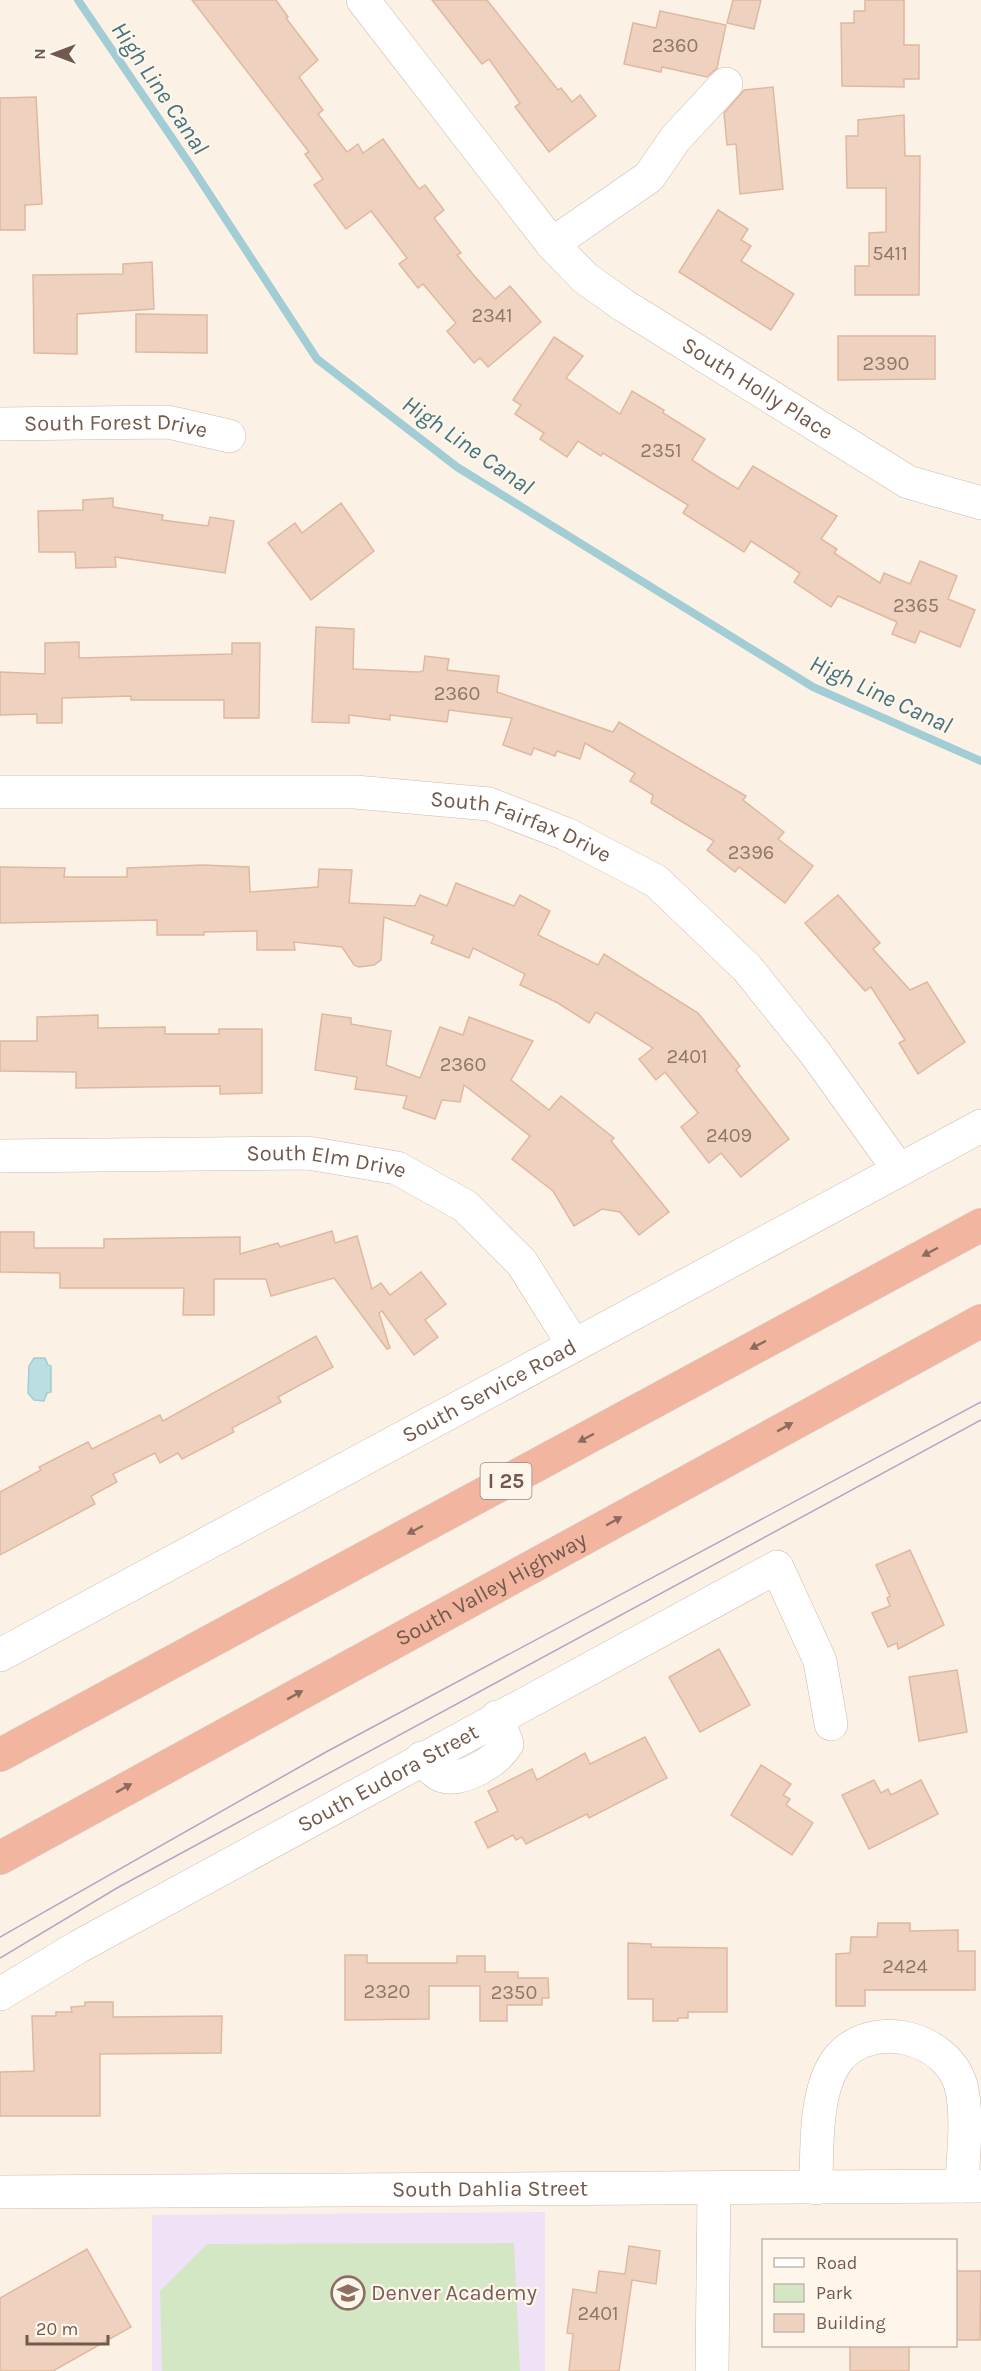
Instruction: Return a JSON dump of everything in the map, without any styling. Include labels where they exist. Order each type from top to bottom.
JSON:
[{"type":"highway","name":"I 25","points":[[0,1755],[981,1225]]},
{"type":"highway","name":"South Valley Highway","points":[[0,1857],[981,1321]]},
{"type":"highway","points":[[0,1870],[73,1816]]},
{"type":"street","name":"South Holly Place","points":[[363,0],[552,244],[585,278],[623,305],[908,482],[981,503]]},
{"type":"street","points":[[552,244],[649,177],[675,139],[726,84]]},
{"type":"street","name":"South Forest Drive","points":[[0,424],[168,422],[230,436]]},
{"type":"street","name":"South Fairfax Drive","points":[[0,792],[355,792],[489,804],[566,834],[656,881],[747,968],[816,1054],[899,1170]]},
{"type":"street","name":"South Service Road","points":[[0,1656],[573,1344],[981,1126]]},
{"type":"street","name":"South Elm Drive","points":[[0,1156],[308,1153],[397,1168],[465,1206],[522,1263],[573,1344]]},
{"type":"street","name":"South Eudora Street","points":[[0,1994],[78,1947],[497,1717],[777,1567],[820,1661],[831,1724]]},
{"type":"street","points":[[816,2188],[817,2126],[825,2086],[837,2060],[855,2043],[874,2037],[899,2036],[925,2044],[948,2061],[962,2088],[972,2186]]},
{"type":"street","name":"South Dahlia Street","points":[[0,2192],[972,2186]]},
{"type":"street","points":[[712,2371],[714,2189]]},
{"type":"shaded area","name":"Denver Academy","points":[[545,2212],[545,2371],[152,2371],[152,2215]]},
{"type":"green space","name":"Denver Academy","points":[[514,2243],[520,2371],[162,2371],[160,2291],[207,2244]]},
{"type":"water","points":[[34,1358],[45,1358],[51,1366],[51,1392],[47,1393],[44,1401],[34,1400],[28,1393],[29,1366]]},
{"type":"building","points":[[192,0],[276,0],[288,17],[286,18],[318,60],[299,77],[323,110],[318,114],[347,152],[358,144],[363,153],[383,139],[419,189],[425,185],[444,210],[434,218],[461,253],[457,255],[476,278],[495,299],[510,286],[541,322],[488,367],[480,358],[474,363],[447,331],[456,323],[423,284],[418,288],[399,264],[407,258],[371,211],[346,229],[314,185],[323,179],[305,154],[309,152]]},
{"type":"building","points":[[432,0],[487,0],[558,90],[561,88],[572,102],[580,95],[596,116],[549,152],[515,107],[520,103],[489,59],[482,64]]},
{"type":"building","points":[[733,0],[761,0],[754,29],[727,23]]},
{"type":"building","points":[[865,0],[904,0],[904,45],[919,45],[919,79],[904,79],[904,87],[842,86],[841,23],[854,23],[854,11],[865,11]]},
{"type":"building","points":[[660,11],[726,25],[717,68],[707,77],[662,67],[661,72],[624,64],[633,23],[656,28]]},
{"type":"building","points":[[773,87],[783,189],[740,194],[736,144],[727,145],[724,113],[744,90]]},
{"type":"building","points":[[36,97],[42,204],[25,205],[25,230],[0,230],[0,98]]},
{"type":"building","points":[[904,115],[905,156],[920,156],[919,295],[855,295],[855,266],[869,266],[869,233],[886,232],[886,188],[847,188],[846,136],[858,136],[858,120]]},
{"type":"building","points":[[718,210],[748,229],[741,240],[751,246],[741,261],[794,294],[771,330],[679,272]]},
{"type":"building","points":[[152,262],[154,309],[77,314],[77,354],[34,353],[33,275],[123,274],[123,264]]},
{"type":"building","points":[[136,314],[207,315],[207,353],[136,352]]},
{"type":"building","points":[[838,336],[935,336],[935,379],[838,380]]},
{"type":"building","points":[[554,337],[583,356],[566,378],[620,414],[632,391],[664,410],[663,413],[705,439],[692,460],[715,475],[738,489],[753,466],[837,516],[821,539],[837,549],[834,553],[880,583],[884,573],[910,584],[920,561],[957,576],[948,599],[975,610],[960,647],[920,631],[915,643],[892,634],[897,622],[838,596],[831,607],[794,582],[800,573],[751,541],[744,552],[683,513],[688,505],[603,453],[601,456],[578,441],[567,457],[540,439],[544,433],[515,414],[521,405],[513,400]]},
{"type":"building","points":[[113,498],[113,507],[163,515],[162,520],[208,526],[210,517],[234,521],[225,573],[115,557],[116,567],[76,568],[75,552],[39,552],[38,511],[83,510],[83,500]]},
{"type":"building","points":[[341,503],[374,551],[311,600],[268,543],[295,523],[302,533]]},
{"type":"building","points":[[316,627],[354,629],[353,669],[419,672],[423,671],[425,656],[449,659],[447,670],[499,676],[497,692],[613,732],[619,722],[746,796],[743,800],[784,832],[778,839],[813,866],[785,903],[739,867],[735,872],[707,850],[714,841],[651,803],[653,795],[630,781],[635,773],[585,743],[580,759],[557,751],[555,756],[534,748],[531,755],[503,745],[512,718],[449,710],[447,722],[390,715],[390,720],[349,715],[349,723],[312,722]]},
{"type":"building","points":[[79,642],[79,658],[232,654],[232,643],[260,643],[259,718],[224,718],[224,700],[131,700],[131,696],[62,698],[62,723],[37,723],[37,714],[0,715],[0,672],[45,674],[45,643]]},
{"type":"building","points":[[203,865],[249,867],[250,892],[318,887],[319,869],[352,870],[349,903],[415,906],[420,895],[447,906],[456,883],[514,906],[520,895],[550,911],[538,935],[598,965],[604,954],[698,1013],[740,1066],[736,1070],[789,1139],[741,1177],[721,1153],[709,1163],[681,1127],[698,1113],[665,1072],[656,1080],[639,1059],[653,1048],[596,1012],[589,1023],[558,1003],[520,985],[525,974],[473,948],[469,958],[431,943],[434,936],[384,917],[381,960],[374,965],[359,967],[354,965],[342,947],[294,942],[295,950],[257,950],[257,931],[204,932],[204,935],[157,935],[157,920],[0,923],[0,867],[65,868],[64,877],[127,877],[127,868]]},
{"type":"building","points":[[838,895],[880,943],[873,949],[910,990],[927,982],[965,1042],[918,1074],[899,1043],[905,1040],[871,987],[865,991],[805,923]]},
{"type":"building","points":[[322,1014],[351,1018],[351,1024],[391,1031],[386,1065],[420,1078],[440,1027],[463,1035],[469,1017],[533,1041],[511,1080],[549,1110],[561,1096],[614,1138],[611,1141],[669,1212],[639,1235],[620,1212],[602,1209],[574,1226],[553,1191],[512,1159],[530,1136],[464,1085],[460,1102],[442,1100],[435,1119],[403,1108],[407,1096],[355,1089],[357,1077],[315,1070]]},
{"type":"building","points":[[98,1015],[98,1028],[165,1027],[165,1034],[219,1034],[219,1029],[262,1029],[262,1093],[220,1094],[220,1086],[76,1088],[76,1072],[0,1071],[0,1041],[37,1041],[37,1017]]},
{"type":"building","points":[[332,1231],[335,1243],[357,1236],[372,1289],[381,1283],[390,1295],[421,1272],[446,1304],[425,1320],[438,1337],[414,1355],[382,1311],[379,1313],[390,1348],[387,1349],[334,1278],[271,1296],[266,1279],[214,1279],[214,1315],[183,1315],[184,1288],[60,1288],[60,1273],[0,1272],[0,1232],[34,1232],[34,1248],[104,1248],[104,1239],[240,1237],[240,1254],[278,1243],[280,1247]]},
{"type":"building","points":[[316,1336],[333,1367],[278,1397],[281,1402],[232,1428],[234,1432],[182,1459],[178,1453],[160,1463],[155,1453],[113,1474],[117,1482],[91,1496],[95,1504],[0,1555],[0,1492],[41,1470],[39,1467],[88,1442],[92,1449],[160,1415],[163,1421]]},
{"type":"building","points":[[910,1550],[944,1625],[898,1649],[897,1643],[888,1647],[872,1613],[890,1606],[887,1598],[890,1596],[876,1565]]},
{"type":"building","points":[[719,1649],[750,1705],[700,1732],[669,1677]]},
{"type":"building","points":[[957,1670],[967,1732],[919,1741],[909,1677]]},
{"type":"building","points":[[645,1737],[667,1778],[589,1818],[587,1814],[526,1844],[522,1837],[516,1840],[513,1835],[488,1848],[475,1822],[498,1811],[488,1791],[532,1769],[537,1780],[585,1753],[590,1764]]},
{"type":"building","points":[[761,1765],[791,1784],[783,1795],[790,1799],[786,1805],[813,1823],[792,1855],[731,1815]]},
{"type":"building","points":[[874,1780],[881,1793],[888,1789],[891,1795],[921,1780],[938,1814],[869,1849],[842,1795]]},
{"type":"building","points":[[878,1923],[910,1923],[910,1931],[958,1930],[958,1951],[975,1951],[975,1990],[865,1990],[865,2006],[836,2006],[836,1954],[850,1953],[851,1937],[877,1937]]},
{"type":"building","points":[[628,1943],[651,1944],[651,1947],[727,1948],[727,2012],[688,2012],[688,2018],[678,2018],[678,2021],[653,2021],[653,1999],[628,1999]]},
{"type":"building","points":[[345,1955],[367,1955],[367,1963],[457,1963],[457,1956],[485,1956],[485,1972],[518,1972],[518,1978],[548,1978],[549,1998],[542,1998],[542,2005],[507,2005],[507,2021],[480,2021],[480,1986],[429,1986],[429,2019],[345,2020]]},
{"type":"building","points":[[85,2002],[113,2002],[113,2017],[222,2016],[221,2053],[100,2054],[100,2116],[0,2116],[0,2072],[34,2071],[32,2016],[56,2016],[56,2012],[72,2012],[71,2007],[85,2006]]},
{"type":"building","points":[[629,2246],[660,2251],[656,2284],[632,2280],[619,2371],[569,2371],[573,2334],[567,2333],[573,2289],[596,2293],[599,2271],[625,2274]]},
{"type":"building","points":[[87,2249],[131,2327],[53,2371],[0,2371],[0,2298]]},
{"type":"building","points":[[957,2271],[981,2271],[980,2340],[957,2340]]},
{"type":"building","points":[[850,2347],[909,2347],[909,2371],[850,2371]]},
{"type":"waterway","name":"High Line Canal","points":[[78,0],[189,163],[317,359],[457,467],[813,687],[981,761]]},
{"type":"tram line","points":[[0,1937],[326,1752],[981,1402]]},
{"type":"tram line","points":[[0,1958],[117,1888],[981,1420]]},
{"type":"place","name":"Denver Academy","points":[[348,2293]]}]
